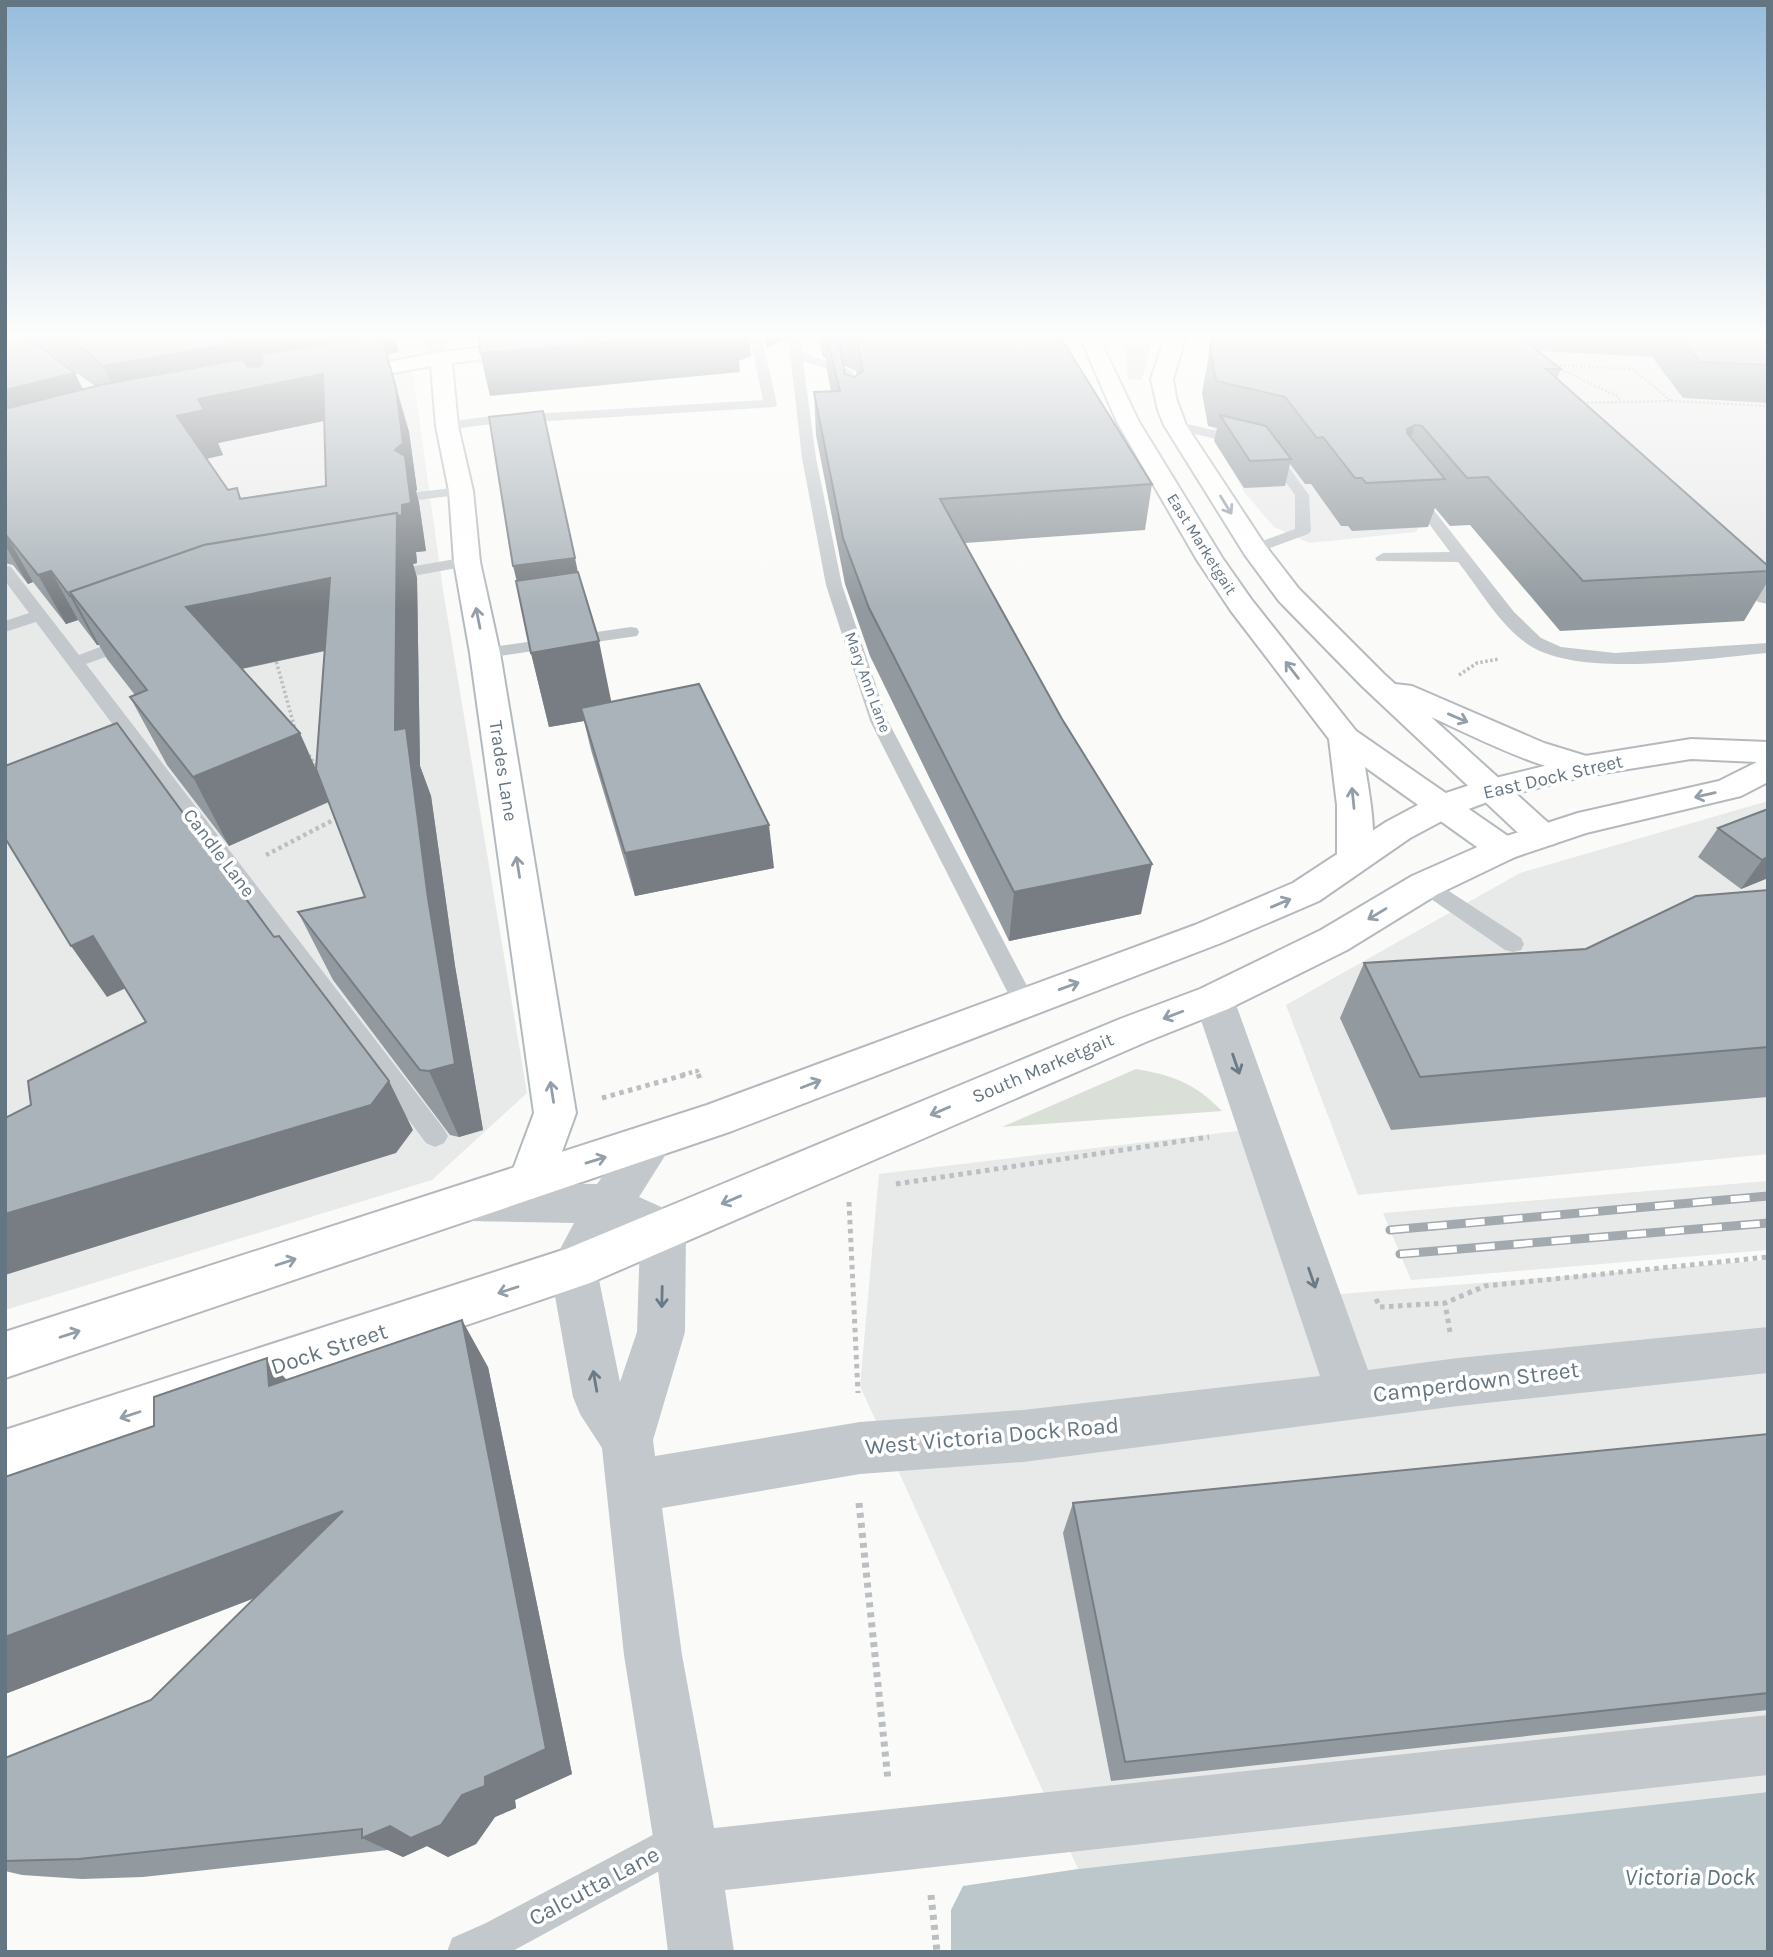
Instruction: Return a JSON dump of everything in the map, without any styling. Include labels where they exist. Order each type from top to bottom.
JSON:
[{"type":"main road","name":"Trades Lane","points":[[447,426],[461,491],[467,562],[485,653],[555,1113],[531,1180]]},
{"type":"main road","name":"East Marketgait","points":[[1131,426],[1210,560],[1241,605],[1345,738],[1503,849]]},
{"type":"main road","points":[[1176,426],[1254,549],[1289,595],[1373,680],[1542,836]]},
{"type":"main road","points":[[1373,680],[1533,750],[1585,766]]},
{"type":"main road","points":[[5,1355],[531,1180],[651,1143],[1208,934],[1293,897],[1355,859],[1354,805],[1345,738]]},
{"type":"main road","name":"East Dock Street","points":[[1355,859],[1398,830],[1443,806],[1491,789],[1585,766],[1691,749],[1768,752]]},
{"type":"main road","points":[[1503,849],[1578,824],[1729,789],[1768,769]]},
{"type":"main road","name":"South Marketgait","points":[[573,1268],[1134,1030],[1214,999],[1334,940],[1424,885],[1503,849]]},
{"type":"main road","name":"Dock Street","points":[[5,1456],[573,1268]]},
{"type":"street","points":[[1704,539],[1768,596]]},
{"type":"street","name":"Camperdown Street","points":[[1214,999],[1352,1397],[1458,1381],[1768,1350]]},
{"type":"street","points":[[651,1143],[608,1204],[573,1268],[598,1397],[630,1464],[653,1655],[687,1850],[701,1952]]},
{"type":"street","points":[[468,1202],[608,1204],[663,1229],[661,1332],[630,1464]]},
{"type":"street","name":"West Victoria Dock Road","points":[[630,1464],[712,1471],[860,1448],[1023,1436],[1352,1397]]},
{"type":"street","points":[[687,1850],[895,1839],[1768,1745]]},
{"type":"lane","name":"Mary Ann Lane","points":[[805,426],[834,584],[879,720],[1024,1003]]},
{"type":"lane","points":[[1181,426],[1267,447],[1295,483],[1302,495],[1303,531],[1254,549]]},
{"type":"lane","points":[[1401,478],[1462,557],[1534,642],[1556,650],[1608,659],[1768,648]]},
{"type":"lane","points":[[418,496],[461,491]]},
{"type":"lane","points":[[1383,558],[1462,557]]},
{"type":"lane","points":[[374,579],[467,562]]},
{"type":"lane","name":"Candle Lane","points":[[17,576],[40,615],[74,663],[435,1136]]},
{"type":"lane","points":[[5,627],[40,615]]},
{"type":"lane","points":[[485,653],[631,632]]},
{"type":"lane","points":[[74,663],[145,636]]},
{"type":"lane","points":[[1424,885],[1513,944]]},
{"type":"lane","name":"Calcutta Lane","points":[[466,1952],[687,1850]]},
{"type":"path","points":[[272,649],[296,736]]},
{"type":"path","points":[[1450,681],[1477,663],[1556,650]]},
{"type":"path","points":[[304,747],[325,780]]},
{"type":"path","points":[[233,872],[346,814]]},
{"type":"path","points":[[591,1101],[696,1071]]},
{"type":"path","points":[[889,1185],[1213,1136]]},
{"type":"path","points":[[848,1191],[860,1448],[859,1507],[895,1839],[929,1883],[937,1952]]},
{"type":"path","points":[[1374,1295],[1380,1307],[1445,1303],[1485,1286],[1768,1257]]},
{"type":"path","points":[[1445,1303],[1458,1381]]},
{"type":"shaded area","points":[[5,426],[420,426],[443,590],[527,1093],[432,1180],[5,1310]]},
{"type":"shaded area","points":[[1212,426],[1343,432],[1418,528],[1416,532],[1309,543],[1274,527],[1245,493],[1216,444]]},
{"type":"shaded area","points":[[1605,426],[1768,426],[1768,573]]},
{"type":"shaded area","points":[[1768,801],[1768,1154],[1358,1195],[1286,1005],[1520,873]]},
{"type":"shaded area","points":[[1136,1069],[1183,1082],[1222,1111],[1002,1127]]},
{"type":"shaded area","points":[[1238,1131],[1316,1296],[1768,1260],[1768,1792],[1078,1869],[860,1386],[879,1174]]},
{"type":"shaded area","points":[[1768,1181],[1768,1250],[1411,1280],[1383,1213]]},
{"type":"water","name":"Victoria Dock","points":[[1768,1792],[1768,1952],[951,1952],[951,1910],[963,1886],[1078,1869]]},
{"type":"building","points":[[5,426],[184,426],[228,490],[237,488],[240,499],[326,486],[324,426],[401,426],[403,443],[395,450],[405,456],[411,503],[402,505],[402,515],[398,516],[397,513],[204,545],[70,592],[70,596],[51,571],[38,575],[5,534]]},
{"type":"building","points":[[491,426],[546,426],[575,558],[513,566]]},
{"type":"building","points":[[821,426],[1116,426],[1152,484],[940,499],[1062,719],[1152,864],[1014,892],[869,608],[843,538]]},
{"type":"building","points":[[1227,426],[1266,426],[1291,459],[1250,461]]},
{"type":"building","points":[[1308,426],[1412,426],[1407,429],[1407,433],[1445,479],[1366,483],[1362,478],[1355,478],[1323,437],[1317,438]]},
{"type":"building","points":[[1422,426],[1611,426],[1768,566],[1768,571],[1583,581],[1488,477],[1467,478]]},
{"type":"building","points":[[397,513],[395,730],[406,728],[428,898],[455,1064],[429,1071],[420,1070],[298,912],[365,897],[316,769],[330,578],[186,607],[300,733],[193,777],[130,697],[147,690],[70,592],[204,545]]},
{"type":"building","points":[[578,572],[599,641],[531,653],[516,581]]},
{"type":"building","points":[[699,684],[769,825],[625,853],[581,708]]},
{"type":"building","points":[[117,723],[274,937],[279,936],[389,1081],[371,1105],[5,1214],[5,1118],[31,1105],[28,1081],[146,1022],[93,936],[71,946],[5,838],[5,766]]},
{"type":"building","points":[[1768,809],[1768,857],[1762,860],[1718,828]]},
{"type":"building","points":[[1768,890],[1768,1047],[1420,1077],[1364,963],[1586,949],[1696,896]]},
{"type":"building","points":[[462,1320],[546,1749],[485,1777],[485,1786],[462,1795],[441,1825],[411,1838],[390,1826],[362,1838],[362,1829],[79,1859],[5,1861],[5,1758],[151,1700],[343,1511],[5,1637],[5,1477],[154,1426],[154,1397],[267,1358],[269,1386]]},
{"type":"building","points":[[1768,1434],[1768,1693],[1125,1762],[1073,1503]]},
{"type":"railway","points":[[1390,1230],[1768,1196]]},
{"type":"railway","points":[[1400,1254],[1768,1223]]}]
